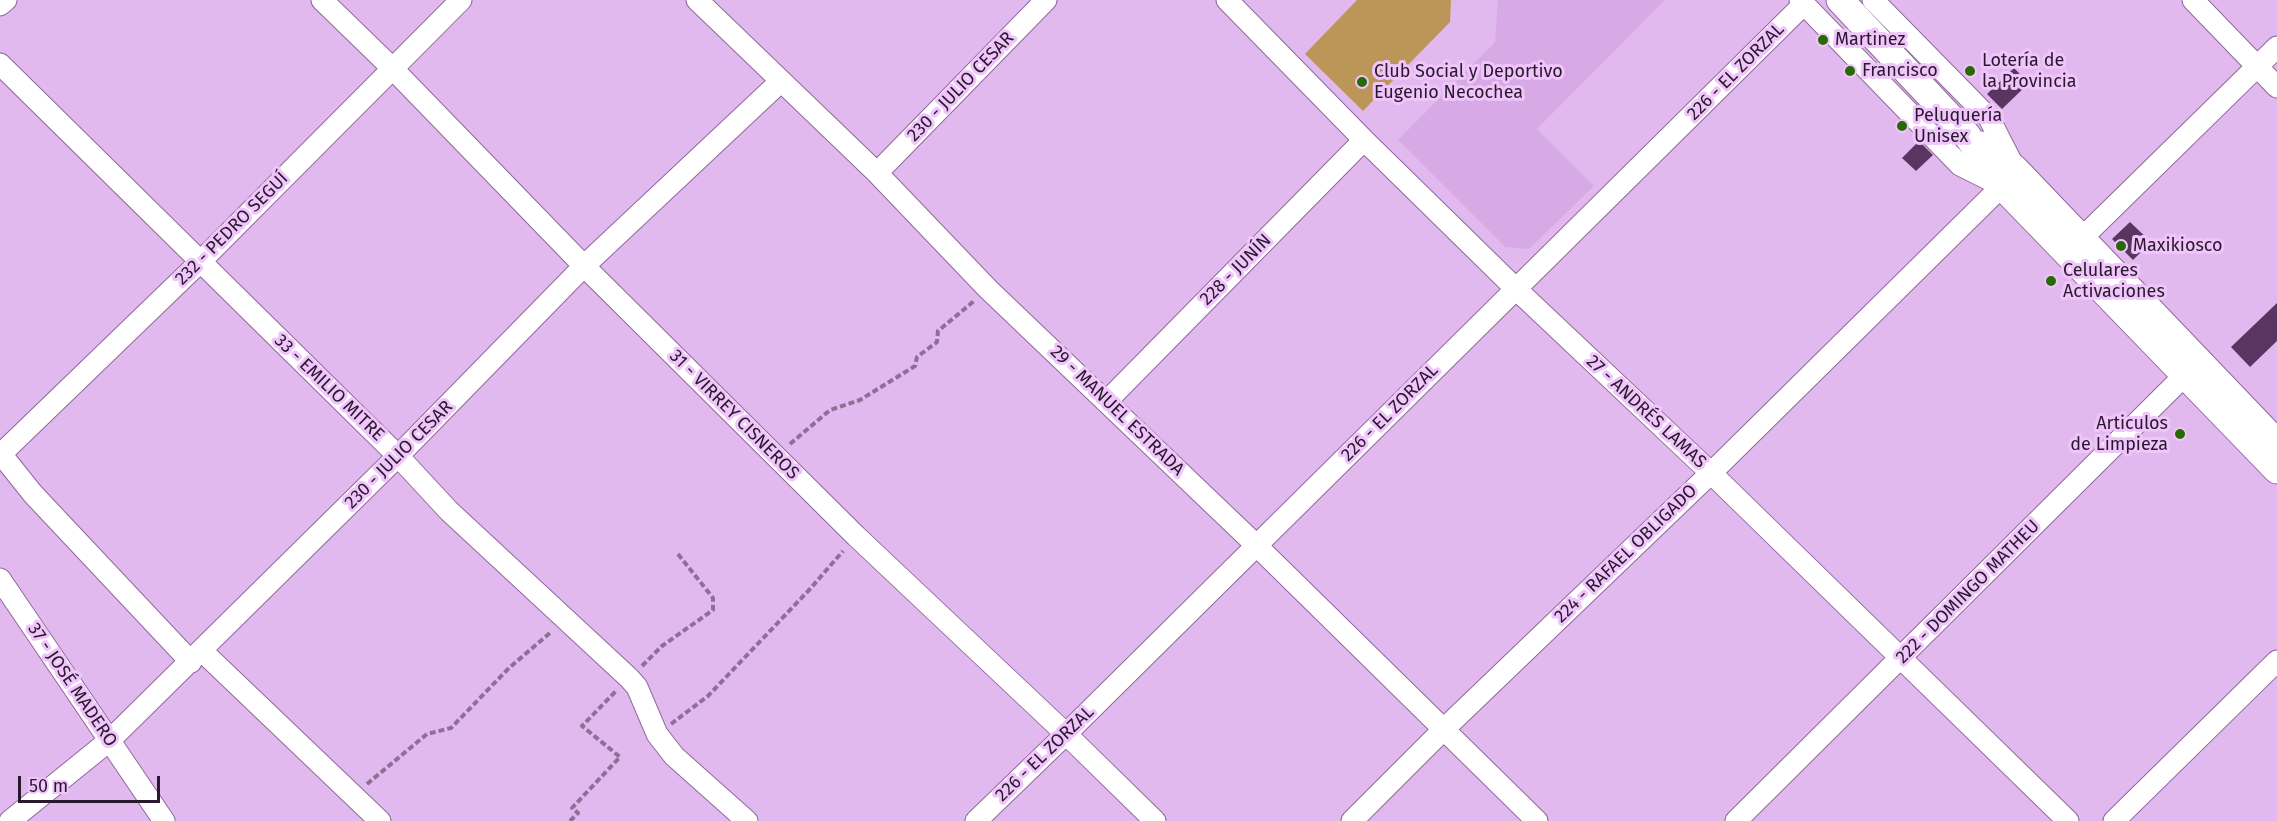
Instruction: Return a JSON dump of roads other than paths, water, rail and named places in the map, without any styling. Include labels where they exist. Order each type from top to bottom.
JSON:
[{"type":"main road","points":[[1840,0],[2191,368],[2277,443]]},
{"type":"main road","points":[[2009,177],[2081,239],[2277,470]]},
{"type":"street","points":[[0,5],[6,0]]},
{"type":"street","name":"31 - VIRREY CISNEROS","points":[[322,0],[392,68],[584,266],[856,536],[1155,821]]},
{"type":"street","name":"232 - PEDRO SEGUÍ","points":[[0,454],[200,262],[461,0]]},
{"type":"street","name":"29 - MANUEL ESTRADA","points":[[697,0],[877,173],[988,289],[1256,544],[1537,821]]},
{"type":"street","name":"230 - JULIO CESAR","points":[[877,173],[1046,0]]},
{"type":"street","name":"27 - ANDRÉS LAMAS","points":[[1227,0],[1364,140],[1516,289],[1711,473],[2068,821]]},
{"type":"street","points":[[1873,0],[1989,118],[2009,177]]},
{"type":"street","points":[[2193,0],[2277,87]]},
{"type":"street","points":[[1802,2],[1960,165],[2009,177]]},
{"type":"street","name":"226 - EL ZORZAL","points":[[976,821],[1516,289],[1802,2]]},
{"type":"street","points":[[2081,239],[2277,46]]},
{"type":"street","name":"33 - EMILIO MITRE","points":[[0,64],[398,456],[449,511],[629,678],[637,687],[657,734],[674,756],[747,821]]},
{"type":"street","name":"230 - JULIO CESAR","points":[[10,821],[110,740],[197,657],[584,266],[781,81]]},
{"type":"street","name":"228 - JUNÍN","points":[[1107,401],[1364,140]]},
{"type":"street","name":"224 - RAFAEL OBLIGADO","points":[[1352,821],[1443,730],[1711,473],[2009,177]]},
{"type":"street","name":"222 - DOMINGO MATHEU","points":[[1736,821],[2191,368]]},
{"type":"street","points":[[0,454],[33,494],[197,657],[380,821]]},
{"type":"street","name":"37 - JOSÉ MADERO","points":[[0,579],[164,821]]},
{"type":"street","points":[[2114,821],[2277,661]]},
{"type":"place","name":"Martinez","points":[[1823,40]]},
{"type":"place","name":"Francisco","points":[[1850,71]]},
{"type":"place","name":"Lotería de la Provincia","points":[[1970,71]]},
{"type":"place","name":"Club Social y Deportivo Eugenio Necochea","points":[[1362,82]]},
{"type":"place","name":"Peluquería Unisex","points":[[1902,126]]},
{"type":"place","name":"Maxikiosco","points":[[2121,246]]},
{"type":"place","name":"Celulares Activaciones","points":[[2051,281]]},
{"type":"place","name":"Articulos de Limpieza","points":[[2180,434]]}]
